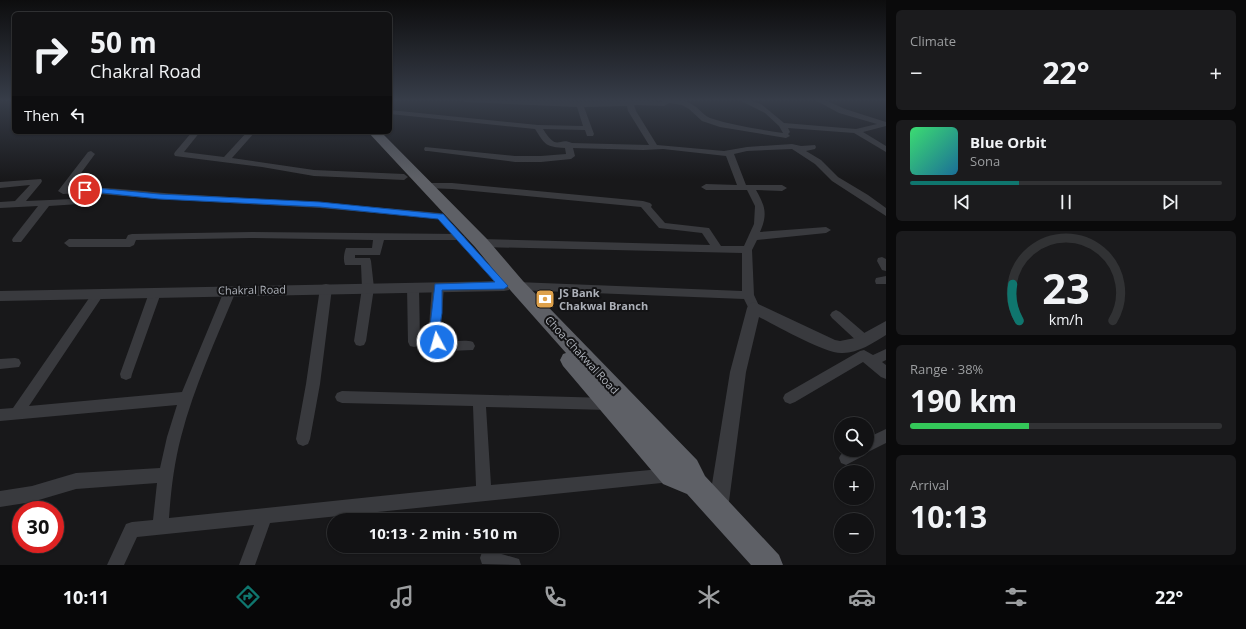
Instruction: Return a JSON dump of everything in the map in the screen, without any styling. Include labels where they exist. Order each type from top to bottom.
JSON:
[{"type":"highway","points":[[364,134],[460,237],[511,286],[609,404],[672,475],[696,485]]},
{"type":"highway","name":"Choa-Chakwal Road","points":[[376,134],[481,243],[511,286],[688,469],[696,485],[769,565]]},
{"type":"street","points":[[532,126],[589,131],[587,126]]},
{"type":"street","points":[[641,126],[654,148]]},
{"type":"street","points":[[731,126],[786,136]]},
{"type":"street","points":[[783,126],[785,129],[786,140],[794,147],[818,162],[835,179],[871,201],[886,213]]},
{"type":"street","points":[[799,126],[856,131],[876,126]]},
{"type":"street","points":[[538,127],[549,144],[682,148],[707,153],[724,154],[747,149],[812,147]]},
{"type":"street","points":[[856,131],[886,150]]},
{"type":"street","points":[[194,134],[178,154],[314,173],[404,177]]},
{"type":"street","points":[[226,160],[248,134]]},
{"type":"street","points":[[428,149],[501,156],[515,159],[541,159],[571,156],[568,144]]},
{"type":"street","points":[[718,509],[738,372],[751,302],[747,250],[759,224],[760,206],[736,174],[729,152]]},
{"type":"street","points":[[91,154],[63,190],[85,190],[159,196],[320,205],[440,216]]},
{"type":"street","points":[[0,185],[38,181],[18,204]]},
{"type":"street","points":[[426,185],[452,186],[645,205],[662,226],[705,230],[718,249]]},
{"type":"street","points":[[706,187],[782,188]]},
{"type":"street","points":[[0,204],[76,202],[85,190]]},
{"type":"street","points":[[17,240],[46,203]]},
{"type":"street","points":[[753,237],[768,233],[801,233],[826,230]]},
{"type":"street","points":[[69,243],[130,242],[132,237],[251,235],[460,237]]},
{"type":"street","points":[[360,341],[368,288],[366,260],[349,262],[350,251],[376,252],[379,237]]},
{"type":"street","points":[[481,243],[747,250]]},
{"type":"street","points":[[438,286],[437,313],[434,326],[437,330],[437,342],[439,345],[469,346]]},
{"type":"street","points":[[511,286],[751,302],[833,346],[841,348],[851,347],[886,327]]},
{"type":"street","name":"Chakral Road","points":[[0,296],[326,288],[511,286]]},
{"type":"street","points":[[413,287],[414,342]]},
{"type":"street","points":[[303,439],[313,384],[326,288]]},
{"type":"street","points":[[160,528],[174,437],[187,398],[230,291]]},
{"type":"street","points":[[126,374],[156,293]]},
{"type":"street","points":[[17,413],[98,294]]},
{"type":"street","points":[[836,315],[864,340]]},
{"type":"street","points":[[872,361],[886,354]]},
{"type":"street","points":[[790,398],[864,355],[886,373]]},
{"type":"street","points":[[0,364],[15,363]]},
{"type":"street","points":[[342,397],[609,404]]},
{"type":"street","points":[[0,415],[187,398]]},
{"type":"street","points":[[479,400],[484,493]]},
{"type":"street","points":[[874,442],[886,436]]},
{"type":"street","points":[[0,499],[32,494],[76,481],[167,475]]},
{"type":"street","points":[[115,565],[132,530],[672,475]]},
{"type":"street","points":[[247,565],[265,516]]},
{"type":"street","points":[[488,558],[513,565]]},
{"type":"place","name":"JS Bank Chakwal Branch","points":[[545,299]]},
{"type":"route","points":[[85,190],[159,196],[320,205],[440,216],[504,286],[438,286],[437,313],[434,326],[437,330],[437,342]]}]
